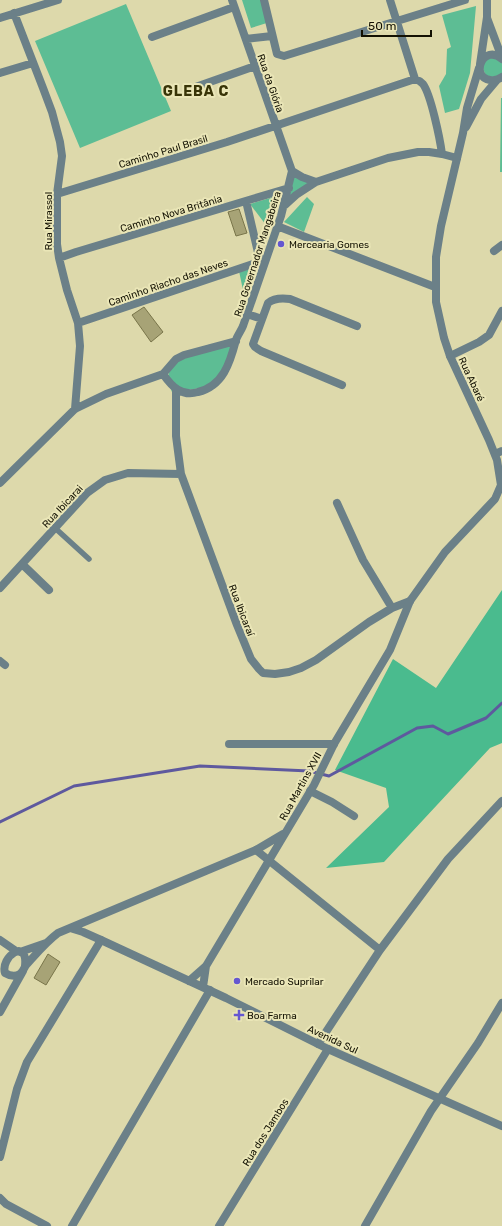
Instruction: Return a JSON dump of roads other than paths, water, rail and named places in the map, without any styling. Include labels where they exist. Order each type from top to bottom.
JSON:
[{"type":"street","points":[[0,18],[58,0]]},
{"type":"street","points":[[264,0],[272,36],[278,54],[284,56],[465,0]]},
{"type":"street","points":[[390,0],[415,79],[422,83],[428,94],[439,134],[442,154]]},
{"type":"street","name":"Rua Abaré","points":[[410,601],[440,558],[495,498],[501,485],[498,453],[450,356],[440,326],[435,287],[436,256],[441,226],[463,133],[467,108],[480,66],[487,17],[487,0]]},
{"type":"street","points":[[152,37],[233,3]]},
{"type":"street","name":"Rua da Glória","points":[[233,3],[292,171]]},
{"type":"street","name":"Rua Mirassol","points":[[14,13],[52,112],[60,142],[62,156],[57,194],[57,244],[67,290],[78,322],[80,346],[75,409]]},
{"type":"street","name":"Rua Abaré","points":[[487,17],[502,59]]},
{"type":"street","points":[[246,40],[272,36]]},
{"type":"street","points":[[500,79],[492,81],[485,78],[482,76],[480,66],[484,58],[489,55],[495,55],[502,59]]},
{"type":"street","points":[[0,73],[33,62]]},
{"type":"street","points":[[187,90],[255,66]]},
{"type":"street","name":"Caminho Paul Brasil","points":[[57,194],[275,126],[415,79]]},
{"type":"street","name":"Rua Abaré","points":[[463,133],[481,100],[500,79]]},
{"type":"street","points":[[284,206],[296,195],[316,182],[388,158],[418,152],[429,152],[457,158]]},
{"type":"street","points":[[292,171],[302,177],[316,182]]},
{"type":"street","name":"Rua Governador Mangabeira","points":[[176,390],[195,393],[214,385],[219,381],[229,365],[236,341],[247,314],[263,260],[278,226],[289,188],[292,171]]},
{"type":"street","name":"Caminho Nova Britânia","points":[[59,258],[289,188]]},
{"type":"street","points":[[246,200],[263,260]]},
{"type":"street","points":[[278,226],[435,287]]},
{"type":"street","points":[[494,251],[502,245]]},
{"type":"street","name":"Caminho Riacho das Neves","points":[[78,322],[263,260]]},
{"type":"street","points":[[342,385],[261,351],[252,344],[270,301],[283,298],[299,302],[358,326]]},
{"type":"street","points":[[450,356],[479,342],[489,335],[502,311]]},
{"type":"street","points":[[247,314],[262,319]]},
{"type":"street","points":[[0,483],[75,409],[106,394],[163,374],[178,357],[236,341]]},
{"type":"street","points":[[163,374],[176,390]]},
{"type":"street","name":"Rua Ibicaraí","points":[[176,390],[176,436],[181,474],[246,649],[255,665],[263,673],[282,674],[301,668],[316,660],[392,608],[410,601]]},
{"type":"street","name":"Rua Ibicarai","points":[[0,588],[87,493],[105,480],[128,473],[181,474]]},
{"type":"street","points":[[337,503],[364,560],[392,608]]},
{"type":"street","points":[[22,564],[49,590]]},
{"type":"street","name":"Rua Martins XVII","points":[[0,1012],[25,968],[46,942],[58,933],[256,850],[284,834],[312,788],[334,744],[390,650],[410,601]]},
{"type":"street","points":[[229,744],[334,744]]},
{"type":"street","points":[[312,788],[354,816]]},
{"type":"street","points":[[318,1044],[380,950],[448,859],[502,801]]},
{"type":"street","points":[[189,981],[206,966],[284,834]]},
{"type":"street","points":[[256,850],[380,950]]},
{"type":"street","name":"Avenida Sul","points":[[70,928],[100,940],[189,981],[328,1049],[502,1126]]},
{"type":"street","points":[[0,940],[25,958],[25,968],[18,975],[10,975],[6,974],[1,964]]},
{"type":"street","points":[[0,1157],[17,1089],[27,1062],[100,940]]},
{"type":"street","name":"Rua Martins XVII","points":[[18,952],[46,942]]},
{"type":"street","points":[[0,977],[1,964],[4,955],[12,951],[18,952]]},
{"type":"street","points":[[72,1226],[206,989],[206,966]]},
{"type":"street","points":[[365,1226],[439,1098],[478,1043],[502,1003]]},
{"type":"street","name":"Rua dos Jambos","points":[[219,1226],[328,1049]]},
{"type":"street","points":[[0,1198],[6,1204],[47,1226]]},
{"type":"lane","points":[[55,528],[89,559]]},
{"type":"waterway","points":[[0,822],[74,786],[200,766],[309,771],[329,776],[417,728],[433,726],[448,734],[486,718],[502,703]]},
{"type":"place","name":"Mercearia Gomes","points":[[281,244]]},
{"type":"place","name":"Mercado Suprilar","points":[[237,981]]},
{"type":"place","name":"Boa Farma","points":[[239,1015]]},
{"type":"district","name":"GLEBA C","points":[[196,91]]}]
